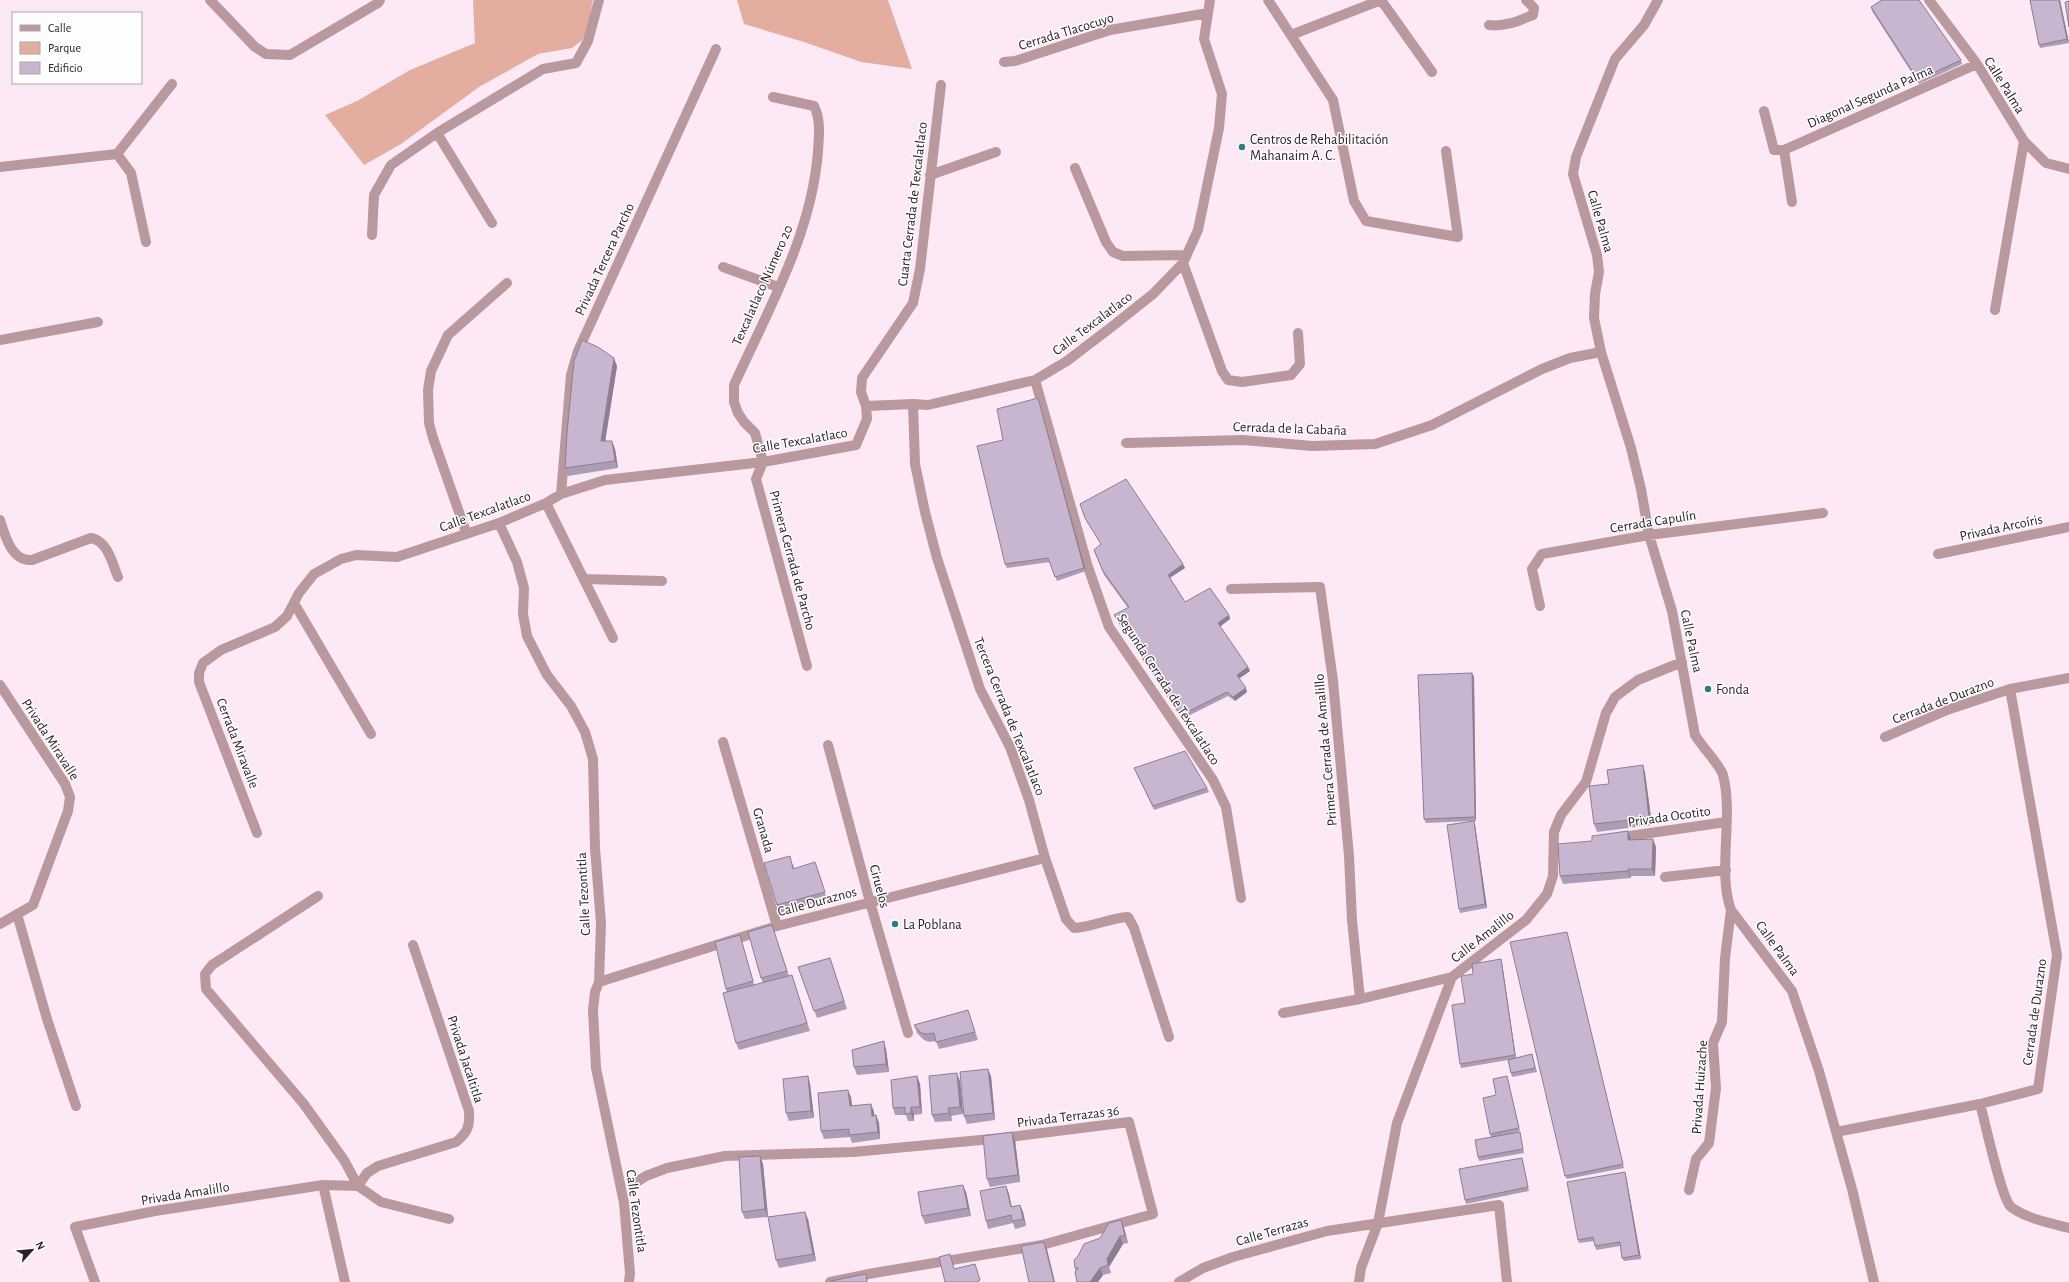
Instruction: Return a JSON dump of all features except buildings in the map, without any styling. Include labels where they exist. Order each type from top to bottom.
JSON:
[{"type":"street","points":[[210,0],[255,47],[266,54],[290,55],[378,3],[380,0]]},
{"type":"street","points":[[372,235],[374,195],[391,165],[437,133],[543,69],[576,63],[588,41],[599,0]]},
{"type":"street","name":"Calle Texcalatlaco","points":[[204,663],[221,650],[275,627],[287,616],[314,574],[341,559],[356,555],[397,558],[466,532],[499,523],[546,503],[560,494],[605,480],[763,462],[856,444],[867,419],[866,406],[913,404],[928,405],[1036,380],[1067,361],[1153,294],[1185,259],[1198,230],[1219,128],[1222,94],[1204,39],[1210,0]]},
{"type":"street","points":[[1268,0],[1333,100],[1354,201],[1366,221],[1458,237],[1446,151]]},
{"type":"street","points":[[1291,35],[1381,0],[1432,72]]},
{"type":"street","points":[[1489,25],[1498,26],[1511,24],[1533,15],[1534,8],[1526,0]]},
{"type":"street","name":"Calle Palma","points":[[1658,0],[1644,25],[1615,59],[1579,145],[1573,174],[1597,255],[1599,272],[1595,294],[1594,318],[1601,352],[1631,448],[1641,488],[1649,535],[1672,611],[1695,735],[1701,746],[1722,774],[1726,822],[1726,897],[1731,910],[1792,992],[1819,1071],[1874,1282]]},
{"type":"street","name":"Calle Palma","points":[[1929,0],[1976,64],[2024,141],[2046,163],[2069,169]]},
{"type":"street","name":"Cerrada Tlacocuyo","points":[[1004,62],[1015,61],[1110,30],[1208,13]]},
{"type":"street","name":"Privada Tercera Parcho","points":[[560,494],[571,375],[578,351],[716,48]]},
{"type":"street","name":"Diagonal Segunda Palma","points":[[1779,150],[1976,64]]},
{"type":"street","points":[[0,167],[117,154],[172,84]]},
{"type":"street","name":"Cuarta Cerrada de Texcalatlaco","points":[[866,406],[860,392],[862,378],[913,303],[920,269],[941,85]]},
{"type":"street","name":"Texcalatlaco Número 20","points":[[763,462],[755,433],[744,422],[738,413],[734,402],[734,385],[800,241],[813,196],[819,136],[818,115],[814,106],[773,98]]},
{"type":"street","points":[[1764,111],[1779,150],[1792,202]]},
{"type":"street","points":[[437,133],[492,222]]},
{"type":"street","points":[[1995,310],[2024,141]]},
{"type":"street","points":[[930,175],[996,152]]},
{"type":"street","points":[[117,154],[131,173],[146,242]]},
{"type":"street","points":[[1075,168],[1106,242],[1113,252],[1123,256],[1185,259],[1222,371],[1228,380],[1242,382],[1291,375],[1300,364],[1298,333]]},
{"type":"street","points":[[724,267],[778,287]]},
{"type":"street","points":[[466,532],[432,438],[429,423],[428,390],[431,371],[448,335],[507,284]]},
{"type":"street","points":[[0,340],[98,322]]},
{"type":"street","name":"Cerrada de la Cabaña","points":[[1126,443],[1243,440],[1312,446],[1375,444],[1432,425],[1549,366],[1570,358],[1601,352]]},
{"type":"street","name":"Segunda Cerrada de Texcalatlaco","points":[[1036,380],[1088,567],[1109,627],[1213,780],[1220,794],[1226,807],[1241,898]]},
{"type":"street","name":"Tercera Cerrada de Texcalatlaco","points":[[913,404],[916,464],[925,512],[937,558],[980,689],[1010,747],[1029,800],[1045,858],[1066,919],[1074,928],[1084,927],[1114,918],[1128,917],[1134,928],[1169,1037]]},
{"type":"street","name":"Primera Cerrada de Parcho","points":[[763,462],[756,479],[807,666]]},
{"type":"street","points":[[546,503],[613,638]]},
{"type":"street","name":"Cerrada Capulín","points":[[1540,606],[1532,569],[1542,554],[1649,535],[1823,513]]},
{"type":"street","points":[[0,520],[12,550],[18,557],[26,560],[32,560],[91,538],[98,539],[103,543],[118,577]]},
{"type":"street","name":"Calle Tezontitla","points":[[499,523],[517,562],[524,588],[523,614],[527,636],[547,675],[571,706],[585,732],[593,759],[595,848],[601,922],[599,982],[595,992],[593,1010],[596,1068],[624,1203],[630,1266],[629,1282]]},
{"type":"street","name":"Privada Arcoíris","points":[[1938,554],[2069,527]]},
{"type":"street","points":[[584,579],[662,581]]},
{"type":"street","name":"Primera Cerrada de Amalillo","points":[[1231,590],[1320,588],[1333,682],[1349,856],[1352,920],[1360,999]]},
{"type":"street","points":[[294,603],[371,734]]},
{"type":"street","name":"Calle Amalillo","points":[[1359,1282],[1361,1268],[1378,1223],[1397,1123],[1452,977],[1526,920],[1547,894],[1553,876],[1554,832],[1561,815],[1586,782],[1606,713],[1615,697],[1638,680],[1682,662]]},
{"type":"street","name":"Cerrada Miravalle","points":[[204,663],[199,673],[199,682],[257,833]]},
{"type":"street","name":"Cerrada de Durazno","points":[[1885,737],[1946,710],[2010,689],[2069,678]]},
{"type":"street","name":"Privada Miravalle","points":[[0,686],[65,784],[70,797],[68,811],[33,906],[0,924]]},
{"type":"street","name":"Cerrada de Durazno","points":[[1836,1132],[1980,1104],[2038,1089],[2057,955],[2010,689]]},
{"type":"street","name":"Granada","points":[[723,742],[777,926]]},
{"type":"street","name":"Ciruelos","points":[[828,746],[870,902],[908,1033]]},
{"type":"street","name":"Privada Ocotito","points":[[1606,839],[1726,822]]},
{"type":"street","name":"Calle Duraznos","points":[[599,982],[777,926],[1045,858]]},
{"type":"street","points":[[1665,877],[1726,870]]},
{"type":"street","points":[[318,896],[212,965],[205,974],[206,989],[303,1103],[344,1160],[358,1186],[381,1202],[449,1219]]},
{"type":"street","name":"Privada Huizache","points":[[1689,1190],[1696,1159],[1709,1143],[1716,1088],[1713,1043],[1722,1022],[1731,910]]},
{"type":"street","points":[[17,914],[47,1019],[76,1106]]},
{"type":"street","name":"Privada Jacaltitla","points":[[358,1186],[367,1173],[378,1166],[456,1142],[466,1134],[470,1124],[469,1111],[413,945]]},
{"type":"street","points":[[1283,1013],[1360,999],[1452,977]]},
{"type":"street","points":[[1980,1104],[2003,1191],[2010,1206],[2021,1213],[2069,1228]]},
{"type":"street","name":"Privada Terrazas 36","points":[[635,1183],[646,1176],[667,1168],[725,1156],[853,1152],[1002,1138],[1129,1122],[1153,1214],[1042,1245],[875,1277],[830,1282]]},
{"type":"street","points":[[323,1185],[345,1282]]},
{"type":"street","name":"Privada Amalillo","points":[[95,1282],[75,1227],[155,1211],[323,1185],[358,1186]]},
{"type":"street","name":"Calle Terrazas","points":[[1179,1282],[1203,1268],[1233,1257],[1327,1231],[1499,1205],[1508,1282]]},
{"type":"green space","points":[[473,0],[593,0],[585,38],[572,48],[538,54],[479,87],[401,144],[364,165],[325,115],[357,101],[410,70],[475,43]]},
{"type":"green space","points":[[737,0],[888,0],[912,69],[861,62],[804,42],[744,24]]},
{"type":"place","name":"Centros de Rehabilitación Mahanaim A. C.","points":[[1242,147]]},
{"type":"place","name":"Fonda","points":[[1708,689]]},
{"type":"place","name":"La Poblana","points":[[895,924]]}]
